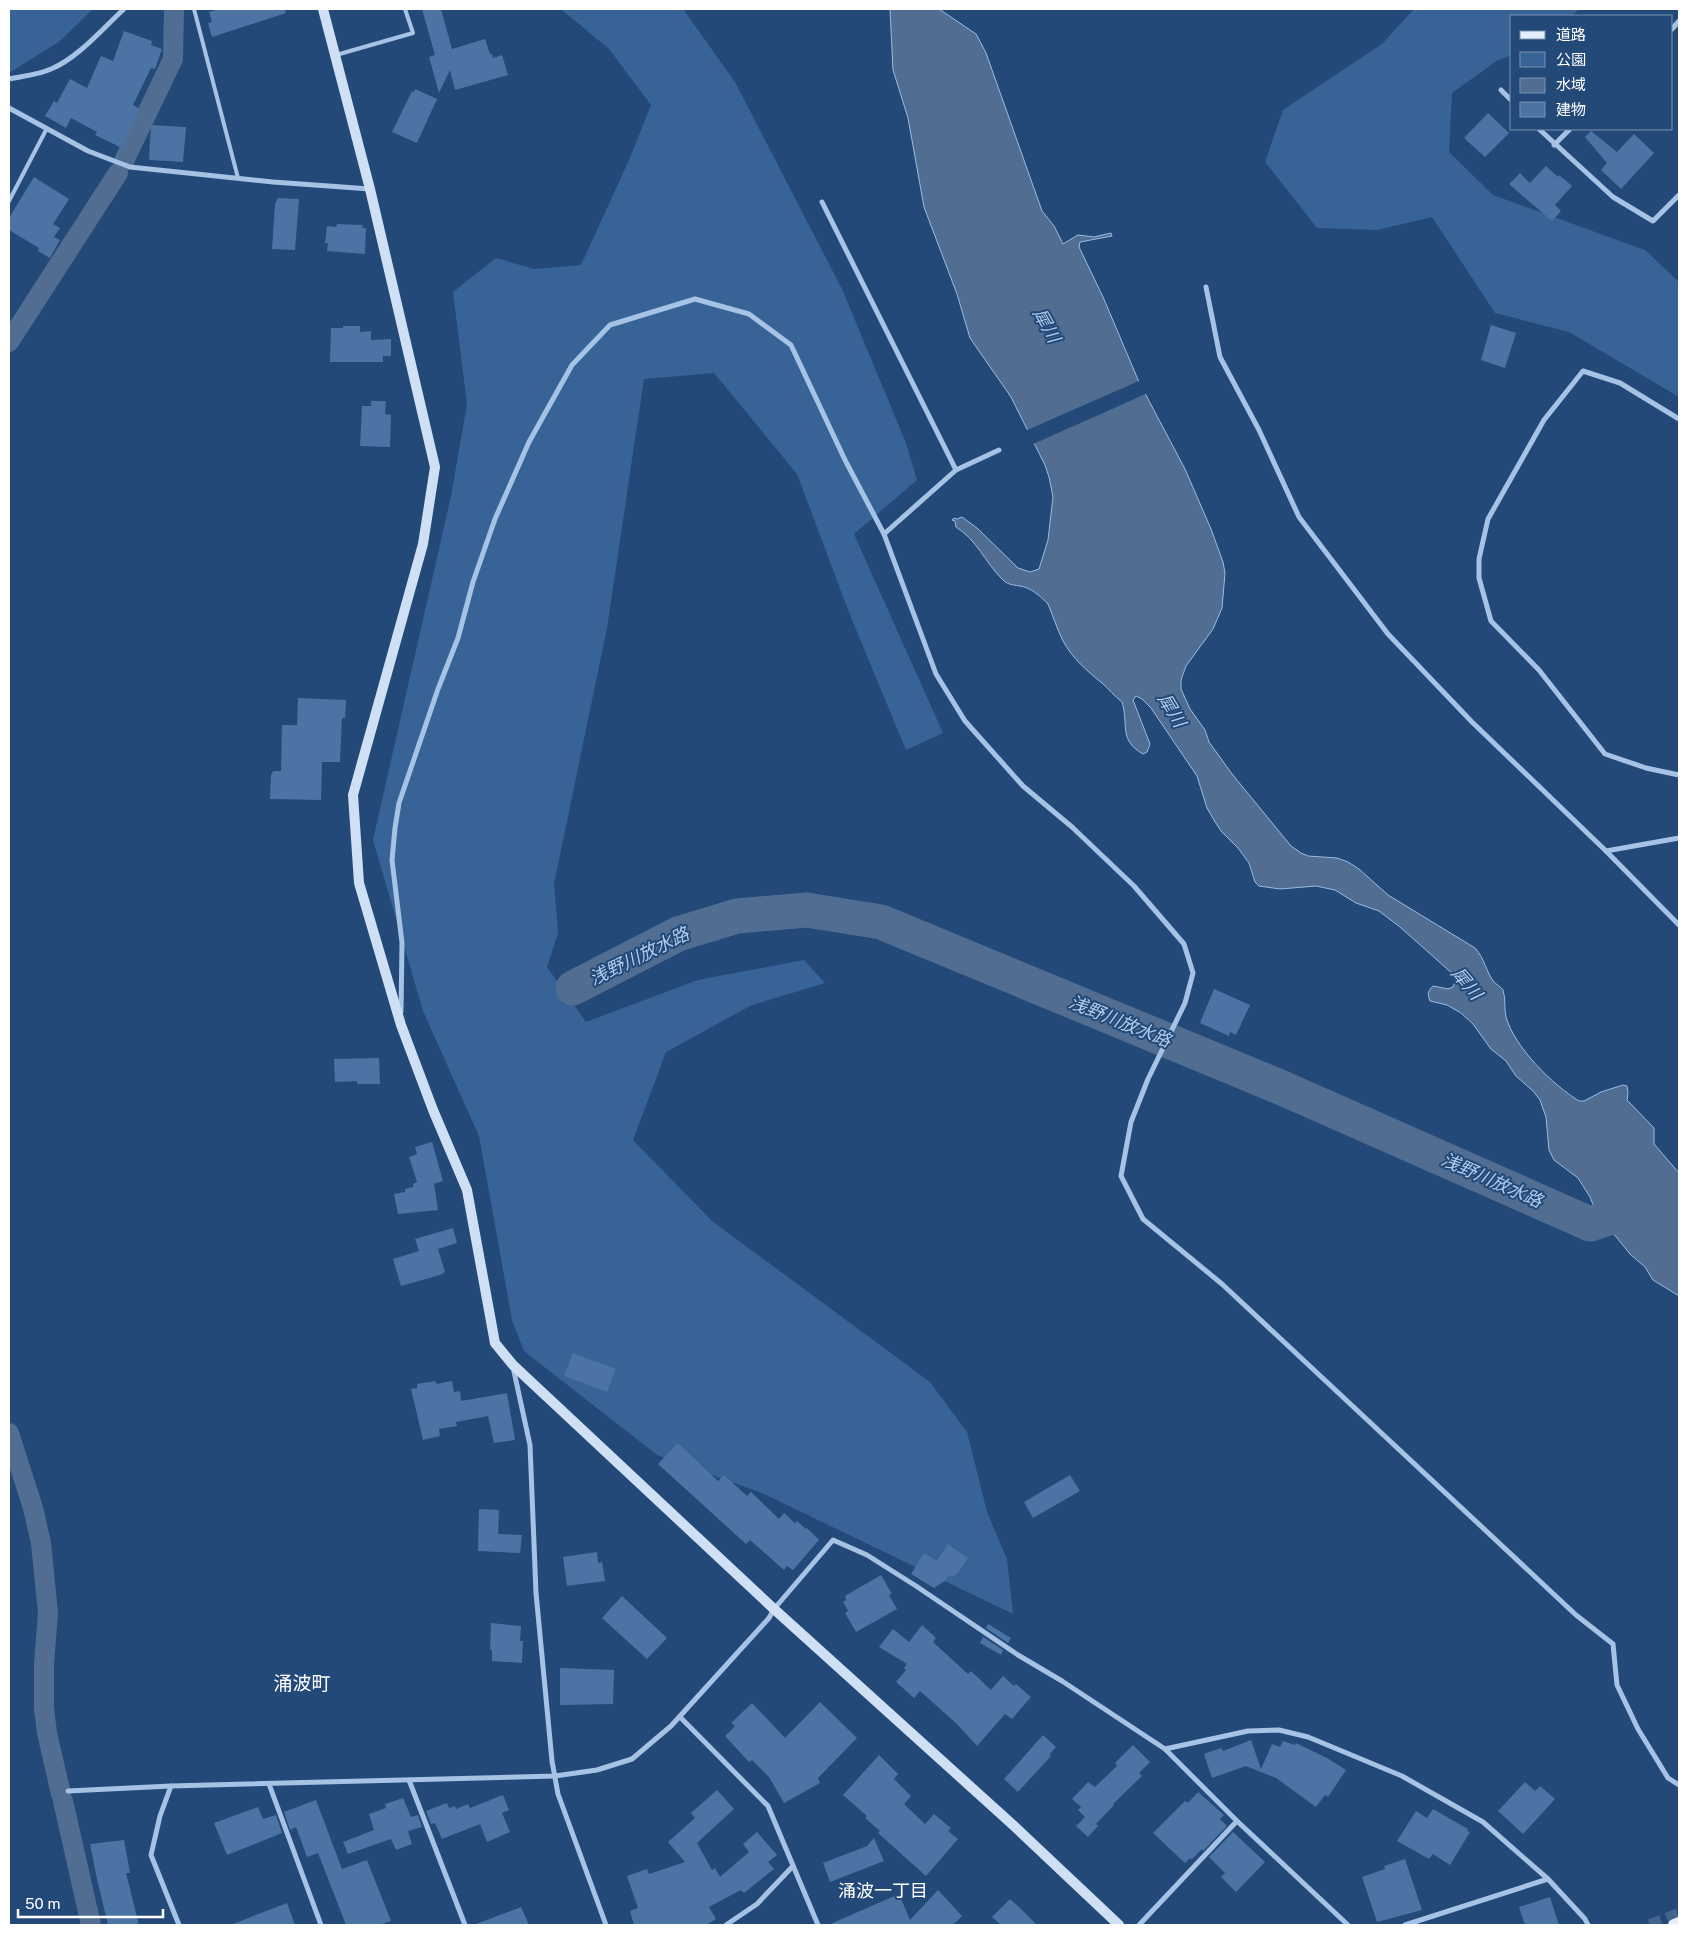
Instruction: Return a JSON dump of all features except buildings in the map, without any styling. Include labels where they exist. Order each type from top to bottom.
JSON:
[{"type":"main road","points":[[1674,1925],[1679,1923]]},
{"type":"street","points":[[9,79],[52,69],[79,51],[124,9]]},
{"type":"street","points":[[323,9],[370,189],[435,467],[424,544],[353,795],[359,883],[401,1025],[433,1110],[467,1190],[495,1343],[513,1365],[774,1608],[1013,1825],[1119,1925]]},
{"type":"street","points":[[1501,90],[1510,99]]},
{"type":"street","points":[[9,108],[46,130],[88,151],[130,167],[370,189]]},
{"type":"street","points":[[1539,130],[1613,197],[1653,221],[1679,195]]},
{"type":"street","points":[[1554,145],[1569,130]]},
{"type":"street","points":[[822,202],[956,470]]},
{"type":"street","points":[[1206,287],[1220,357],[1259,430],[1299,517],[1388,634],[1472,722],[1606,851],[1679,925]]},
{"type":"street","points":[[401,1025],[402,943],[392,860],[394,828],[399,803],[438,689],[458,638],[474,582],[496,519],[525,450],[572,365],[610,325],[694,299],[749,314],[792,345],[845,460],[884,534],[936,674],[965,721],[1023,786],[1072,826],[1134,886],[1184,944],[1193,973],[1185,1002],[1148,1079],[1131,1122],[1121,1176],[1143,1219],[1222,1284],[1569,1608],[1612,1644],[1617,1685],[1638,1729],[1668,1778],[1679,1785]]},
{"type":"street","points":[[1679,419],[1620,383],[1583,371],[1544,420],[1488,519],[1479,559],[1479,578],[1491,621],[1539,670],[1605,754],[1646,768],[1679,775]]},
{"type":"street","points":[[884,534],[956,470],[999,450]]},
{"type":"street","points":[[1606,851],[1679,838]]},
{"type":"street","points":[[513,1365],[530,1445],[536,1594],[552,1761],[558,1794],[606,1925]]},
{"type":"street","points":[[68,1790],[555,1776],[598,1770],[632,1759],[680,1717],[769,1618],[774,1608],[833,1540],[867,1555],[1165,1749],[1237,1821],[1348,1925]]},
{"type":"street","points":[[680,1717],[768,1806],[818,1925]]},
{"type":"street","points":[[1165,1749],[1248,1731],[1279,1730],[1308,1738],[1402,1776],[1483,1822],[1548,1879],[1585,1919],[1588,1925]]},
{"type":"street","points":[[409,1780],[465,1925]]},
{"type":"street","points":[[269,1784],[321,1925]]},
{"type":"street","points":[[171,1786],[160,1816],[151,1855],[179,1925]]},
{"type":"street","points":[[1140,1925],[1237,1821]]},
{"type":"street","points":[[726,1925],[757,1904],[793,1866]]},
{"type":"street","points":[[1405,1925],[1548,1879]]},
{"type":"lane","points":[[194,9],[238,178]]},
{"type":"lane","points":[[335,55],[413,33],[406,9]]},
{"type":"lane","points":[[9,201],[46,130]]},
{"type":"green space","points":[[9,9],[93,9],[60,41],[9,73]]},
{"type":"green space","points":[[561,9],[683,9],[735,82],[842,289],[906,443],[917,480],[854,534],[943,733],[906,750],[848,610],[797,474],[714,373],[644,379],[607,628],[554,884],[558,933],[547,967],[586,1022],[698,980],[804,960],[825,983],[752,1005],[666,1052],[633,1140],[712,1221],[930,1382],[967,1432],[987,1512],[1007,1559],[1013,1614],[762,1493],[657,1455],[524,1351],[512,1320],[479,1136],[423,1011],[373,840],[451,496],[467,404],[453,292],[496,258],[534,269],[581,265],[629,160],[651,105],[609,49]]},
{"type":"green space","points":[[1414,9],[1579,9],[1573,15],[1510,15],[1510,56],[1498,60],[1452,93],[1449,152],[1493,195],[1645,250],[1679,282],[1679,397],[1569,332],[1495,313],[1432,217],[1377,230],[1317,228],[1265,162],[1283,110],[1382,44]]},
{"type":"water","name":"犀川","points":[[890,9],[939,9],[976,34],[986,53],[1042,211],[1054,226],[1063,244],[1078,235],[1094,237],[1111,233],[1112,236],[1080,242],[1079,247],[1103,297],[1139,382],[1185,469],[1223,562],[1225,573],[1222,608],[1213,629],[1186,666],[1181,680],[1181,689],[1190,709],[1205,730],[1209,742],[1232,774],[1291,846],[1308,856],[1337,858],[1348,862],[1359,869],[1388,895],[1475,948],[1491,978],[1503,990],[1506,1017],[1511,1029],[1526,1053],[1547,1076],[1579,1101],[1584,1101],[1601,1092],[1623,1085],[1627,1086],[1627,1100],[1654,1128],[1654,1144],[1679,1173],[1679,1296],[1653,1280],[1645,1267],[1630,1254],[1609,1228],[1594,1207],[1578,1178],[1554,1160],[1549,1150],[1546,1117],[1540,1100],[1533,1091],[1516,1076],[1506,1061],[1491,1049],[1473,1024],[1461,1013],[1447,1005],[1430,1001],[1428,994],[1431,988],[1433,986],[1448,989],[1453,987],[1455,982],[1454,975],[1379,911],[1356,903],[1335,890],[1316,886],[1280,889],[1259,886],[1255,882],[1249,863],[1238,848],[1221,831],[1214,820],[1207,808],[1197,776],[1151,708],[1136,696],[1133,700],[1150,744],[1147,752],[1143,754],[1135,749],[1127,737],[1122,702],[1085,669],[1071,653],[1061,636],[1048,604],[1030,589],[1005,582],[970,538],[956,527],[955,521],[952,520],[962,517],[977,528],[1018,568],[1030,572],[1039,569],[1048,540],[1053,497],[1045,465],[1011,397],[970,338],[957,294],[924,207],[908,118],[893,70]]},
{"type":"pier","points":[[1141,380],[1148,393],[1031,445],[1025,431]]},
{"type":"waterway","points":[[124,161],[173,59],[174,9]]},
{"type":"waterway","points":[[9,342],[118,173]]},
{"type":"waterway","name":"浅野川放水路","points":[[573,988],[678,934],[737,916],[807,910],[881,922],[1280,1087],[1590,1224],[1648,1205]]},
{"type":"waterway","points":[[9,1433],[33,1508],[41,1543],[48,1613],[44,1664],[44,1708],[47,1733],[61,1794]]},
{"type":"waterway","points":[[63,1801],[91,1925]]},
{"type":"tunnel","points":[[1650,1925],[1679,1914]]},
{"type":"district","name":"涌波町","points":[[302,1683]]},
{"type":"district","name":"涌波一丁目","points":[[883,1890]]}]
